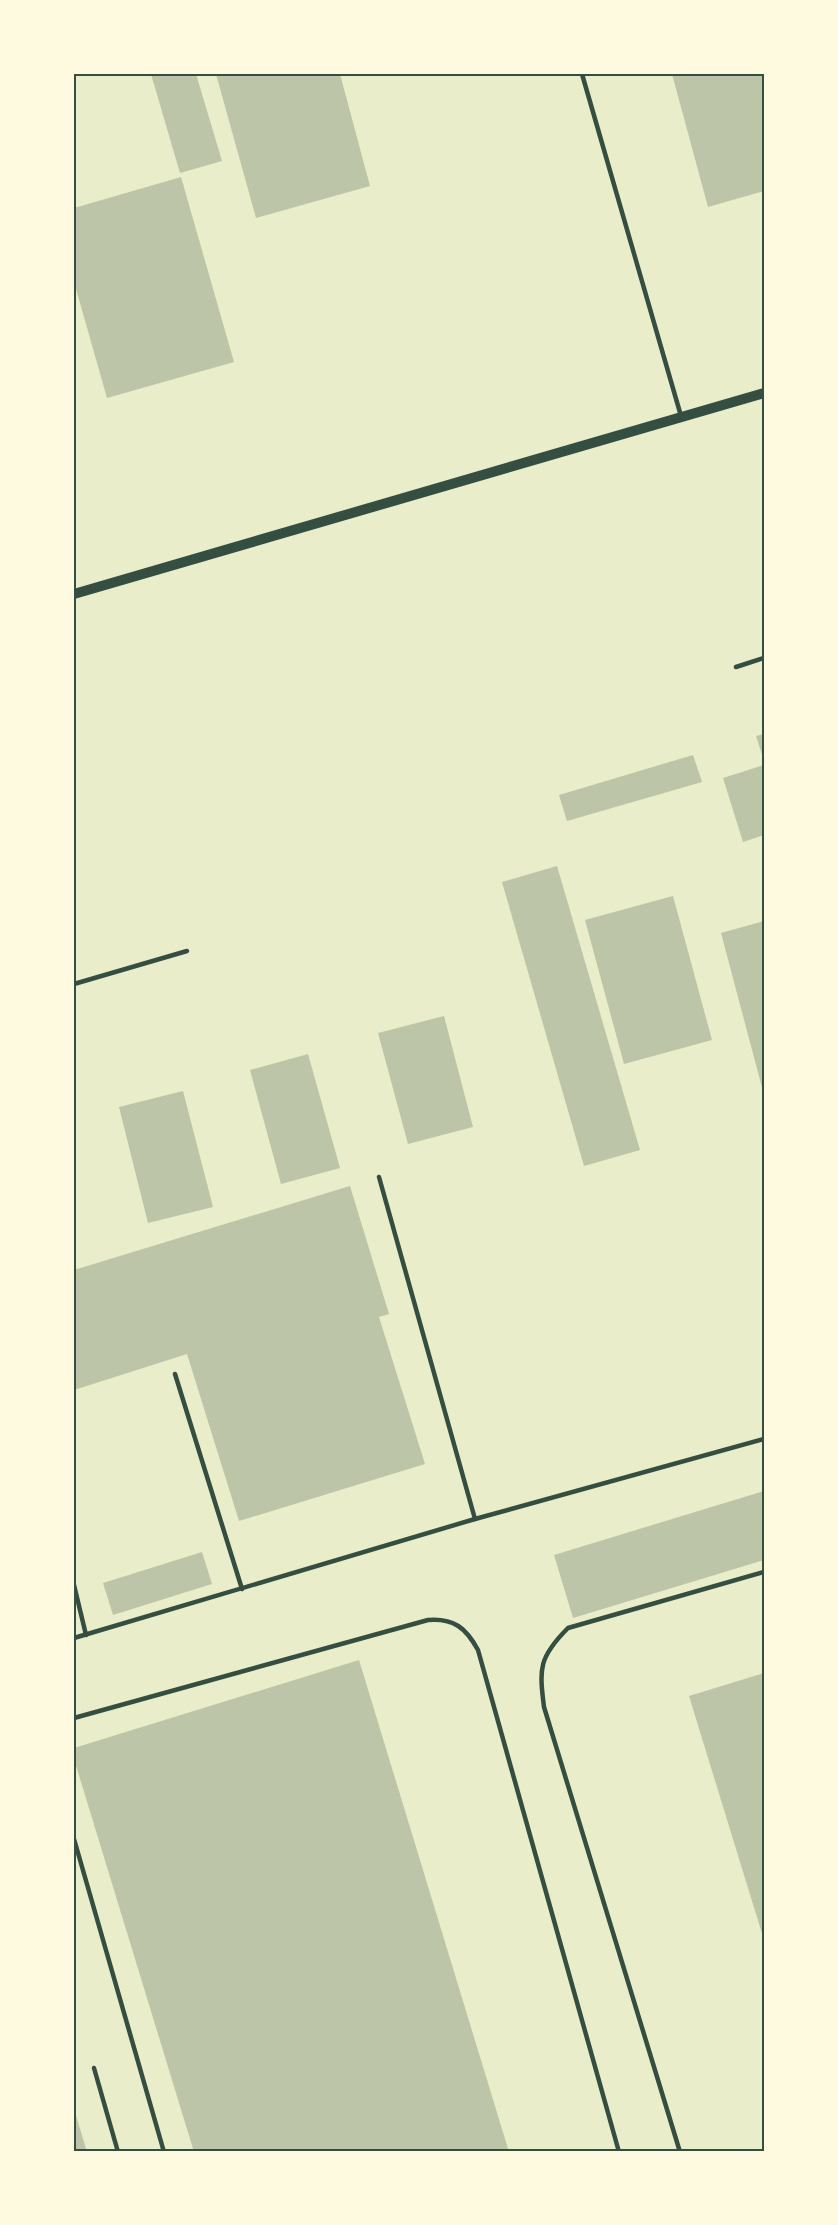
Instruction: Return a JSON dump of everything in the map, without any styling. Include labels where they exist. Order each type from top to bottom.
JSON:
[{"type":"street","points":[[74,594],[765,393]]},
{"type":"lane","points":[[582,74],[681,416]]},
{"type":"lane","points":[[735,667],[765,658]]},
{"type":"lane","points":[[74,984],[187,951]]},
{"type":"lane","points":[[379,1177],[475,1519]]},
{"type":"lane","points":[[175,1374],[242,1589]]},
{"type":"lane","points":[[74,1638],[475,1519],[765,1439]]},
{"type":"lane","points":[[680,2151],[544,1707],[542,1666],[549,1647],[568,1628],[765,1572]]},
{"type":"lane","points":[[74,1585],[86,1635]]},
{"type":"lane","points":[[74,1718],[428,1620],[454,1622],[464,1628],[478,1650],[620,2151]]},
{"type":"lane","points":[[74,1839],[164,2151]]},
{"type":"lane","points":[[94,2068],[118,2151]]},
{"type":"building","points":[[151,74],[196,74],[222,161],[180,173]]},
{"type":"building","points":[[216,74],[340,74],[370,186],[256,218]]},
{"type":"building","points":[[672,74],[764,74],[764,191],[708,207]]},
{"type":"building","points":[[181,177],[234,362],[107,398],[74,282],[74,208]]},
{"type":"building","points":[[764,734],[764,761],[756,736]]},
{"type":"building","points":[[693,755],[702,782],[567,821],[559,795]]},
{"type":"building","points":[[764,765],[764,835],[743,842],[723,778]]},
{"type":"building","points":[[557,866],[640,1150],[584,1166],[502,882]]},
{"type":"building","points":[[673,896],[712,1040],[624,1064],[585,920]]},
{"type":"building","points":[[764,921],[764,1095],[721,933]]},
{"type":"building","points":[[444,1016],[473,1127],[408,1144],[378,1033]]},
{"type":"building","points":[[308,1054],[340,1168],[281,1184],[250,1070]]},
{"type":"building","points":[[183,1091],[213,1207],[148,1223],[119,1107]]},
{"type":"building","points":[[350,1186],[389,1314],[379,1317],[425,1464],[239,1521],[187,1354],[74,1390],[74,1270]]},
{"type":"building","points":[[764,1491],[764,1560],[573,1618],[554,1555]]},
{"type":"building","points":[[202,1552],[212,1584],[113,1615],[103,1583]]},
{"type":"building","points":[[359,1660],[509,2152],[194,2152],[74,1759],[74,1748]]},
{"type":"building","points":[[764,1673],[764,1940],[689,1696]]},
{"type":"building","points":[[74,2109],[87,2152],[74,2152]]}]
